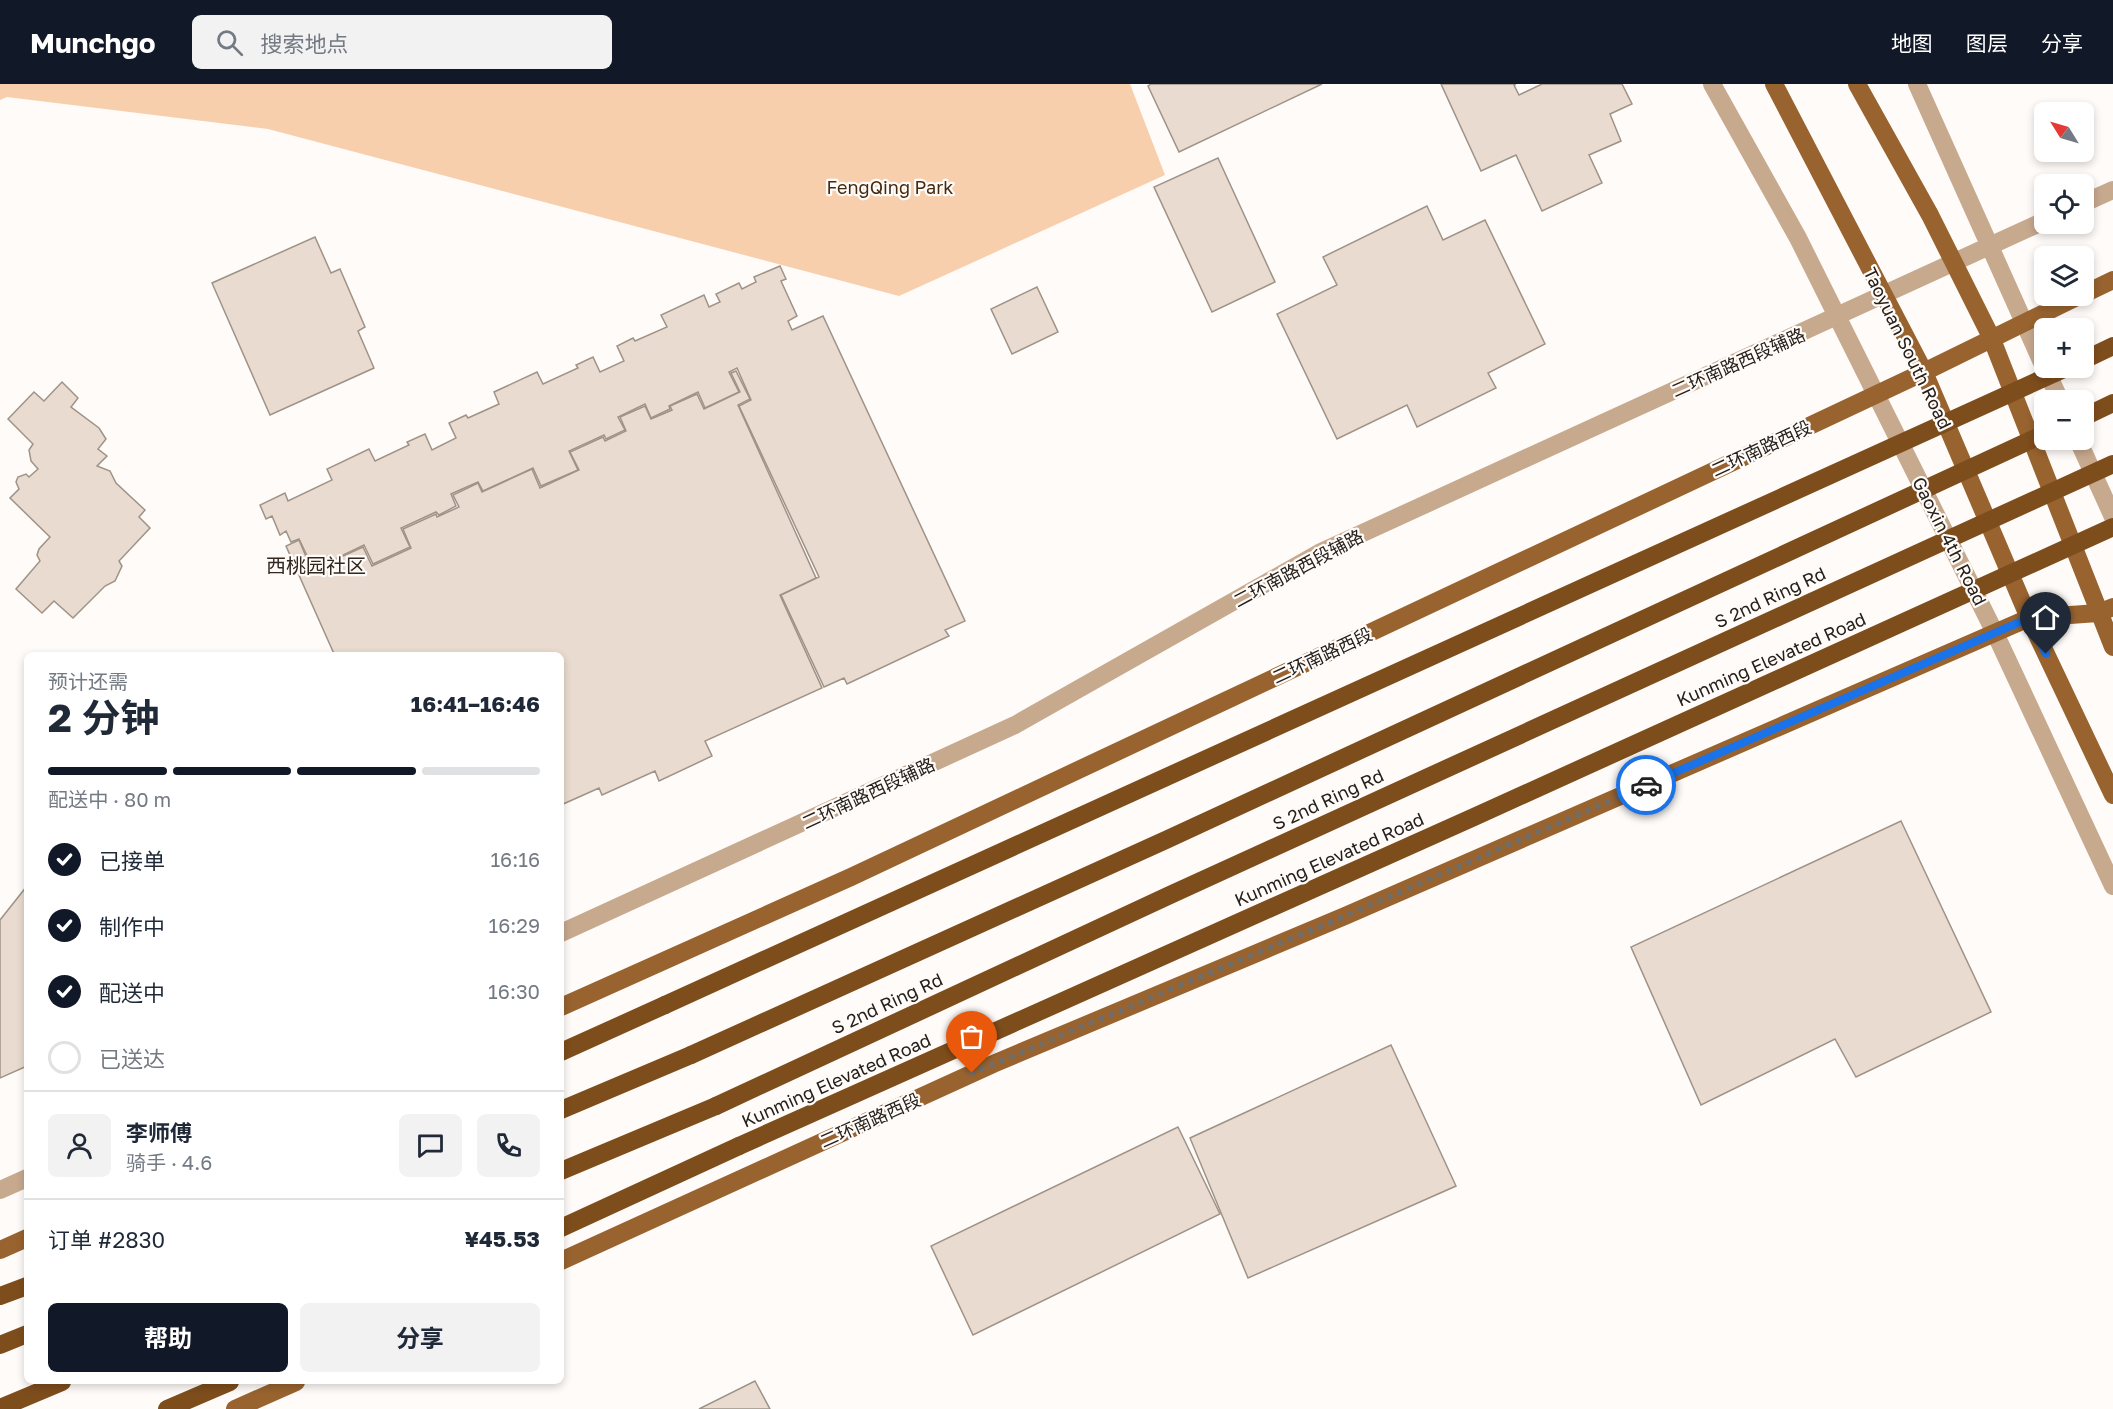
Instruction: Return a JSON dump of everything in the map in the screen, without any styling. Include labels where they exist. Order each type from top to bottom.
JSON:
[{"type":"highway","points":[[2094,355],[2113,346]]},
{"type":"highway","points":[[564,1051],[2044,378]]},
{"type":"highway","points":[[2094,412],[2113,403]]},
{"type":"highway","name":"S 2nd Ring Rd","points":[[564,1109],[692,1055],[2034,439]]},
{"type":"highway","name":"S 2nd Ring Rd","points":[[564,1171],[716,1106],[1170,895],[2113,464]]},
{"type":"highway","name":"Kunming Elevated Road","points":[[564,1227],[2113,527]]},
{"type":"highway","points":[[0,1296],[24,1287]]},
{"type":"highway","points":[[0,1345],[24,1335]]},
{"type":"highway","points":[[0,1408],[57,1384]]},
{"type":"highway","points":[[167,1409],[225,1384]]},
{"type":"main road","name":"Taoyuan South Road","points":[[1774,84],[1924,372],[2029,618]]},
{"type":"main road","points":[[1857,84],[1991,337],[2105,610],[2113,647]]},
{"type":"main road","points":[[2094,289],[2113,280]]},
{"type":"main road","name":"二环南路西段","points":[[564,1006],[862,872],[1924,372],[2058,306]]},
{"type":"main road","name":"二环南路西段","points":[[564,1260],[993,1064],[1345,916],[2029,618],[2105,610]]},
{"type":"main road","points":[[2029,618],[2113,795]]},
{"type":"main road","points":[[0,1250],[24,1239]]},
{"type":"main road","points":[[235,1409],[291,1384]]},
{"type":"street","name":"Gaoxin 4th Road","points":[[1712,84],[1798,238],[1995,633],[2113,886]]},
{"type":"street","points":[[1917,84],[2034,343]]},
{"type":"street","points":[[2094,198],[2113,189]]},
{"type":"street","name":"二环南路西段辅路","points":[[564,932],[1015,726],[1319,553],[2034,226]]},
{"type":"street","points":[[2083,450],[2113,517]]},
{"type":"street","points":[[0,1190],[24,1179]]},
{"type":"green space","name":"FengQing Park","points":[[0,84],[1130,84],[1165,175],[899,296],[268,129],[7,97],[0,100]]},
{"type":"building","points":[[1151,84],[1322,84],[1179,152],[1148,86]]},
{"type":"building","points":[[1441,84],[1516,84],[1514,85],[1519,95],[1542,84],[1622,84],[1632,104],[1610,114],[1621,141],[1589,155],[1602,183],[1542,211],[1516,155],[1481,171]]},
{"type":"building","points":[[1218,158],[1275,282],[1212,312],[1154,187]]},
{"type":"building","points":[[1427,206],[1443,240],[1485,220],[1545,344],[1488,373],[1496,388],[1417,427],[1407,405],[1337,439],[1277,314],[1337,285],[1323,257]]},
{"type":"building","points":[[315,237],[331,273],[340,269],[365,327],[358,331],[374,368],[270,415],[212,283]]},
{"type":"building","points":[[780,266],[786,279],[781,281],[797,316],[788,321],[792,330],[823,316],[965,621],[945,630],[949,636],[847,684],[844,678],[824,687],[781,595],[819,577],[739,406],[751,400],[737,368],[729,372],[739,392],[705,408],[698,392],[651,418],[645,404],[618,417],[625,430],[606,439],[604,435],[569,451],[578,470],[541,486],[533,468],[483,491],[478,482],[451,494],[456,506],[439,515],[436,512],[401,528],[410,547],[373,564],[364,545],[333,560],[330,555],[311,564],[299,539],[291,542],[286,531],[280,535],[272,516],[266,519],[260,505],[285,493],[288,501],[332,480],[327,469],[369,449],[375,461],[409,445],[407,442],[425,434],[432,450],[456,438],[449,423],[466,415],[468,418],[499,404],[494,392],[537,372],[543,384],[578,368],[576,365],[593,357],[600,372],[624,361],[617,346],[667,327],[661,315],[704,295],[709,307],[720,302],[716,294],[739,283],[742,289],[756,282],[754,277]]},
{"type":"building","points":[[1037,287],[1058,332],[1012,354],[991,309]]},
{"type":"building","points":[[736,371],[750,399],[738,405],[816,578],[780,595],[822,688],[705,741],[712,756],[659,781],[655,771],[602,795],[599,788],[564,804],[564,652],[333,652],[286,546],[299,540],[310,566],[330,556],[332,561],[363,547],[372,566],[411,548],[403,529],[436,514],[437,517],[459,507],[453,495],[478,483],[482,492],[532,469],[540,488],[579,470],[570,452],[603,437],[605,441],[626,431],[620,417],[645,406],[651,419],[672,410],[670,406],[697,394],[704,409],[740,392],[731,373]]},
{"type":"building","points":[[62,382],[78,398],[71,407],[99,428],[106,439],[98,449],[107,456],[97,466],[110,471],[116,483],[145,510],[139,517],[150,528],[119,561],[122,566],[115,581],[105,586],[73,618],[54,601],[42,613],[16,589],[40,561],[37,555],[39,549],[50,537],[10,498],[19,489],[16,482],[18,477],[26,474],[29,477],[38,469],[31,461],[29,450],[33,444],[8,419],[34,392],[44,401]]},
{"type":"building","points":[[1901,821],[1991,1012],[1856,1077],[1835,1039],[1701,1105],[1631,947]]},
{"type":"building","points":[[24,890],[24,1067],[0,1078],[0,920]]},
{"type":"building","points":[[1391,1045],[1456,1186],[1248,1278],[1190,1138]]},
{"type":"building","points":[[1178,1127],[1220,1214],[973,1335],[931,1246]]},
{"type":"building","points":[[755,1381],[770,1409],[699,1409]]},
{"type":"way so far","points":[[972,1073],[1345,916],[1646,785]]},
{"type":"district","name":"西桃园社区","points":[[316,565]]},
{"type":"route","points":[[1646,785],[2029,618],[2046,654]]}]
